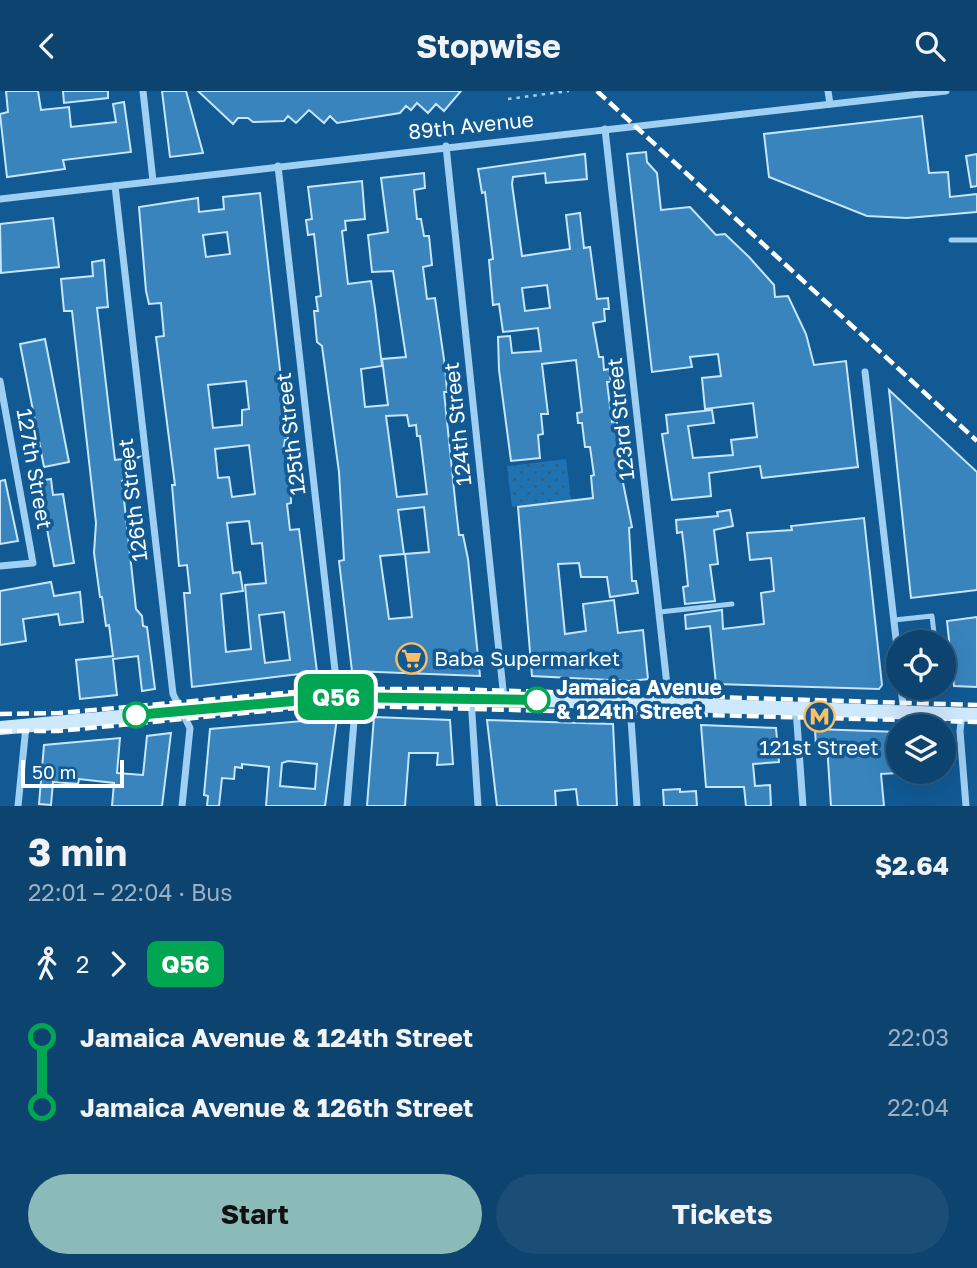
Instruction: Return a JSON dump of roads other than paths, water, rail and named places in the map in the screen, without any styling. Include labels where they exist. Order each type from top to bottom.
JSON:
[{"type":"main road","points":[[0,728],[338,697],[471,698],[970,714]]},
{"type":"street","points":[[143,91],[153,181]]},
{"type":"street","points":[[828,91],[830,104]]},
{"type":"street","name":"89th Avenue","points":[[0,199],[946,91]]},
{"type":"street","name":"123rd Street","points":[[605,128],[667,685],[672,704]]},
{"type":"street","name":"124th Street","points":[[446,146],[504,699]]},
{"type":"street","name":"125th Street","points":[[278,166],[338,697]]},
{"type":"street","name":"126th Street","points":[[115,186],[173,694],[190,728],[183,806]]},
{"type":"street","points":[[865,372],[895,630]]},
{"type":"street","name":"127th Street","points":[[0,380],[33,563],[0,566]]},
{"type":"street","points":[[346,806],[356,697]]},
{"type":"street","points":[[471,698],[478,806]]},
{"type":"street","points":[[902,700],[904,712]]},
{"type":"street","points":[[634,703],[631,719],[638,806]]},
{"type":"street","points":[[796,709],[803,806]]},
{"type":"street","points":[[966,806],[960,731],[970,714]]},
{"type":"street","points":[[18,806],[26,726]]},
{"type":"lane","points":[[951,240],[977,240]]},
{"type":"lane","points":[[660,612],[732,604]]},
{"type":"lane","points":[[894,620],[932,616],[934,630]]},
{"type":"railway","points":[[597,91],[977,441]]},
{"type":"railway","points":[[0,714],[59,713],[295,692],[361,689],[449,689],[977,705]]},
{"type":"railway","points":[[0,731],[58,731],[297,708],[361,706],[977,722]]},
{"type":"place","name":"Baba Supermarket","points":[[411,659]]},
{"type":"place","name":"Jamaica Avenue & 124th Street","points":[[537,700]]},
{"type":"place","name":"121st Street","points":[[819,716]]}]
